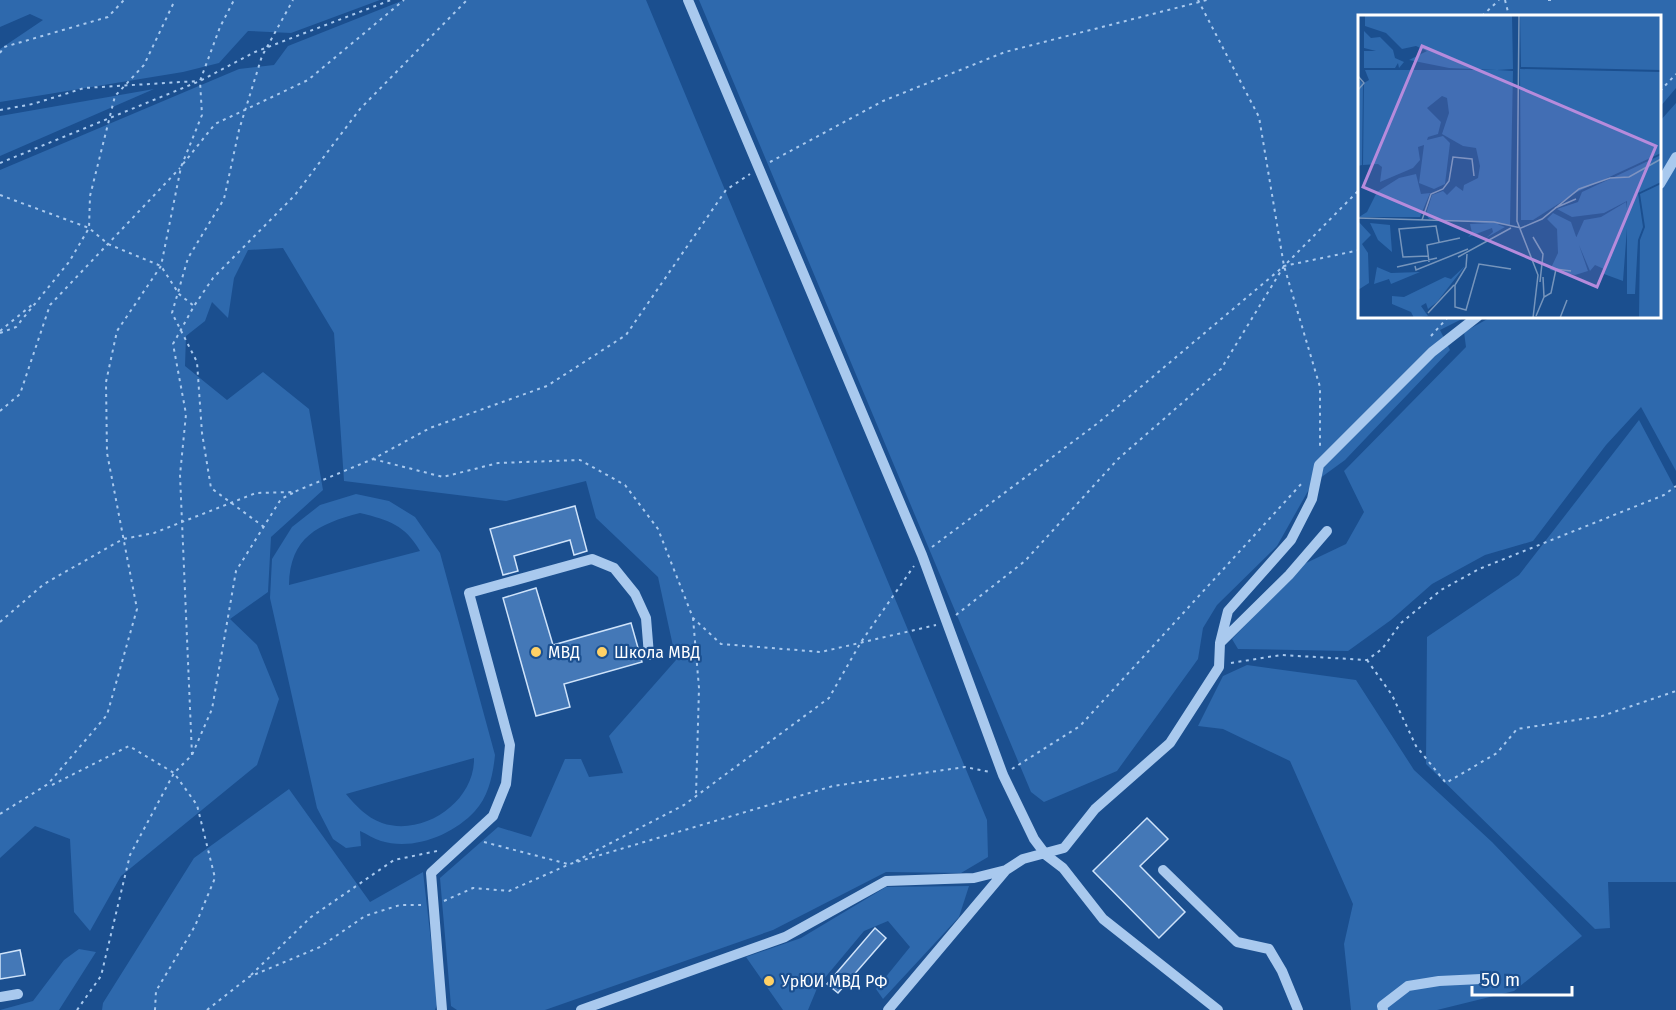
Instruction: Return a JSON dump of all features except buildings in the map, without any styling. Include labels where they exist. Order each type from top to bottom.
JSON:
[{"type":"street","points":[[688,0],[922,555],[1003,775],[1034,838],[1046,855],[1064,868],[1103,919],[1218,1010]]},
{"type":"street","points":[[1661,181],[1676,157]]},
{"type":"street","points":[[888,1010],[1006,870],[1023,859],[1046,855],[1064,848],[1095,809],[1170,743],[1219,667],[1220,644],[1228,611],[1291,540],[1312,499],[1319,465],[1432,352],[1475,318]]},
{"type":"street","points":[[1220,644],[1289,575],[1327,531]]},
{"type":"street","points":[[442,1010],[431,873],[493,816],[506,783],[510,744],[469,593],[592,559],[614,568],[635,594],[646,618],[649,655]]},
{"type":"street","points":[[581,1010],[785,937],[886,881],[974,878],[1006,870]]},
{"type":"street","points":[[1163,870],[1237,942],[1269,949],[1282,971],[1298,1010]]},
{"type":"street","points":[[1383,1010],[1382,1006],[1408,986],[1439,981],[1481,979]]},
{"type":"street","points":[[0,997],[18,994]]},
{"type":"path","points":[[0,52],[4,47],[108,17],[124,0]]},
{"type":"path","points":[[0,332],[16,327],[69,262],[89,228],[90,196],[114,96],[144,65],[175,0]]},
{"type":"path","points":[[0,814],[48,784],[107,715],[137,609],[107,453],[106,382],[117,331],[161,266],[181,166],[202,115],[200,81],[220,27],[234,0]]},
{"type":"path","points":[[264,527],[211,488],[202,433],[197,362],[172,313],[188,258],[224,199],[246,108],[266,48],[293,0]]},
{"type":"path","points":[[0,163],[200,81],[266,48],[391,0]]},
{"type":"path","points":[[0,411],[20,394],[50,305],[181,166],[215,124],[308,80],[404,0]]},
{"type":"path","points":[[192,755],[180,475],[186,414],[173,344],[213,278],[295,195],[360,109],[467,0]]},
{"type":"path","points":[[76,1010],[101,976],[130,855],[174,773],[192,755],[212,709],[236,571],[281,499],[373,459],[430,428],[547,386],[626,335],[726,190],[759,168],[883,100],[1005,52],[1207,0]]},
{"type":"path","points":[[1483,15],[1499,0]]},
{"type":"path","points":[[1505,0],[1509,15]]},
{"type":"path","points":[[1199,1],[1259,117],[1284,266],[1320,387],[1319,465]]},
{"type":"path","points":[[1661,90],[1676,74]]},
{"type":"path","points":[[0,110],[33,104],[84,88],[200,81]]},
{"type":"path","points":[[0,195],[89,228],[108,244],[161,266],[179,294],[194,306]]},
{"type":"path","points":[[249,977],[321,947],[365,916],[400,904],[434,905],[473,888],[509,891],[570,864],[684,805],[829,698],[861,642],[922,555],[1098,423],[1284,266],[1358,250]]},
{"type":"path","points":[[0,332],[38,300]]},
{"type":"path","points":[[1426,341],[1447,318]]},
{"type":"path","points":[[482,842],[570,864],[833,786],[965,767],[1003,775],[1080,726],[1305,480]]},
{"type":"path","points":[[1219,667],[1281,655],[1367,660],[1382,649],[1409,616],[1442,590],[1479,569],[1664,495],[1676,486]]},
{"type":"path","points":[[0,621],[44,584],[123,539],[154,533],[183,523],[256,493],[294,492]]},
{"type":"path","points":[[693,618],[699,688],[696,796]]},
{"type":"path","points":[[1367,660],[1392,695],[1416,746],[1446,783],[1497,753],[1517,729],[1602,716],[1676,691]]},
{"type":"path","points":[[52,785],[129,746],[174,773],[197,805],[215,878],[195,926],[156,991],[155,1010]]},
{"type":"path","points":[[207,1010],[249,977],[311,917],[394,860],[437,851]]},
{"type":"shaded area","points":[[0,0],[380,0],[291,33],[248,31],[219,63],[183,72],[0,102],[0,49],[43,20],[30,14],[0,27]]},
{"type":"shaded area","points":[[404,0],[646,0],[987,820],[988,857],[961,873],[886,872],[773,930],[545,1010],[457,1010],[451,1006],[440,878],[498,827],[531,837],[565,759],[581,759],[589,777],[623,773],[609,736],[676,660],[658,577],[596,518],[586,481],[506,501],[344,481],[334,333],[283,248],[248,250],[234,278],[228,318],[212,302],[205,321],[186,336],[185,366],[227,400],[263,372],[309,409],[323,490],[271,537],[268,592],[230,619],[257,645],[279,699],[257,765],[121,876],[90,931],[74,912],[70,839],[35,826],[0,858],[0,170],[239,69],[274,65],[288,46]]},
{"type":"shaded area","points":[[699,0],[1676,0],[1676,88],[1661,106],[1661,15],[1358,15],[1358,318],[1464,318],[1440,330],[1450,350],[1345,460],[1312,484],[1277,546],[1217,605],[1203,628],[1198,659],[1117,771],[1044,802],[1031,792]]},
{"type":"shaded area","points":[[154,89],[0,156],[0,116]]},
{"type":"shaded area","points":[[1676,103],[1676,471],[1641,407],[1606,445],[1533,541],[1485,555],[1432,584],[1391,620],[1348,651],[1238,649],[1232,639],[1304,564],[1346,544],[1364,512],[1344,471],[1466,347],[1464,332],[1489,318],[1661,318],[1661,120]]},
{"type":"shaded area","points":[[1639,420],[1676,490],[1676,882],[1608,882],[1610,928],[1595,929],[1426,764],[1427,637],[1519,575]]},
{"type":"shaded area","points":[[356,494],[389,501],[415,517],[440,553],[495,755],[490,784],[480,805],[466,820],[432,839],[393,844],[360,831],[361,846],[346,848],[333,839],[317,808],[270,598],[272,559],[292,527],[320,505]],"holes":[[[360,513],[380,518],[402,529],[420,551],[289,585],[295,555],[309,535],[331,522]],[[474,758],[472,774],[466,789],[456,802],[444,812],[414,825],[398,826],[376,821],[362,811],[346,794]]]},
{"type":"shaded area","points":[[1247,665],[1356,680],[1414,770],[1492,842],[1582,936],[1514,991],[1437,1010],[1351,1010],[1344,944],[1353,904],[1290,761],[1223,729],[1198,726],[1223,676]]},
{"type":"shaded area","points":[[289,789],[370,902],[423,872],[438,1002],[435,1010],[102,1010],[103,1003],[194,858]]},
{"type":"shaded area","points":[[969,886],[959,917],[883,999],[876,989],[910,947],[888,921],[864,931],[818,986],[808,1010],[783,1010],[746,957],[801,938],[886,887]]},
{"type":"shaded area","points":[[79,949],[96,952],[59,1010],[0,1010],[33,1001],[64,960]]},
{"type":"place","name":"МВД","points":[[536,652]]},
{"type":"place","name":"Школа МВД","points":[[602,652]]},
{"type":"place","name":"УрЮИ МВД РФ","points":[[769,981]]}]
